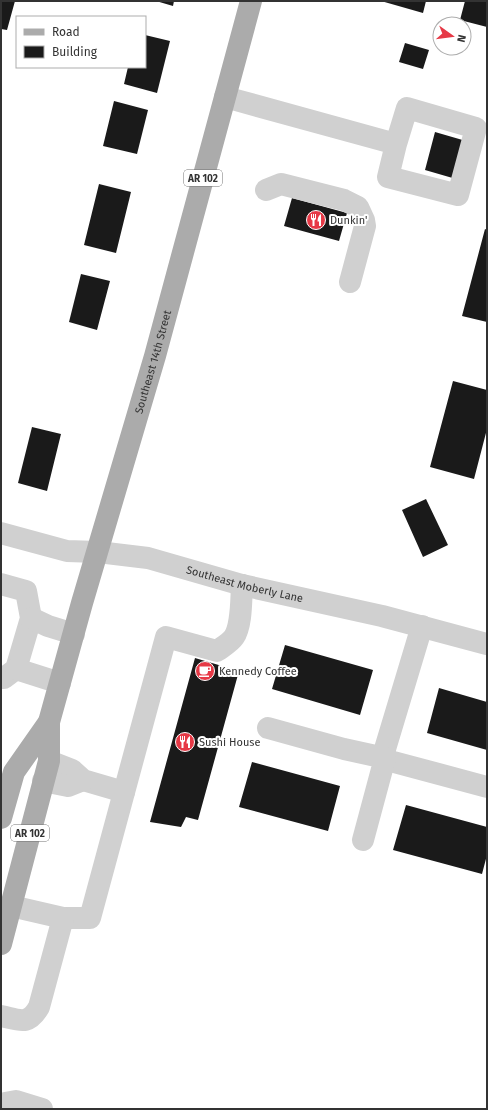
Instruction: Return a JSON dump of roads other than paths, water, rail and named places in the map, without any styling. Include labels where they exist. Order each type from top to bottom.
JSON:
[{"type":"main road","name":"Southeast 14th Street","points":[[1,944],[46,771],[49,722],[155,356],[252,1]]},
{"type":"main road","name":"Southeast 14th Street","points":[[1,818],[14,772],[49,722]]},
{"type":"street","points":[[225,97],[396,144]]},
{"type":"street","points":[[407,108],[476,128],[458,195],[388,177],[396,144],[407,108]]},
{"type":"street","points":[[266,190],[281,184],[344,200],[358,207],[365,226],[350,282]]},
{"type":"street","name":"Southeast Moberly Lane","points":[[1,533],[67,551],[98,552],[148,558],[242,585],[382,616],[487,644]]},
{"type":"street","points":[[1,584],[26,591],[31,618],[8,674],[60,683]]},
{"type":"street","points":[[11,906],[63,918],[90,918],[166,637],[217,651],[234,637],[239,624],[242,585]]},
{"type":"street","points":[[31,618],[48,626],[74,634]]},
{"type":"street","points":[[363,840],[385,758],[385,749],[422,626]]},
{"type":"street","points":[[268,728],[344,749],[385,758],[390,761],[487,787]]},
{"type":"street","points":[[46,771],[68,786],[83,780],[124,792]]},
{"type":"street","points":[[1,1016],[21,1021],[27,1020],[34,1016],[39,1007],[63,918]]},
{"type":"street","points":[[2,1109],[5,1103],[16,1101],[42,1109]]},
{"type":"place","name":"Dunkin'","points":[[316,220]]},
{"type":"place","name":"Kennedy Coffee","points":[[205,671]]},
{"type":"place","name":"Sushi House","points":[[185,742]]}]
